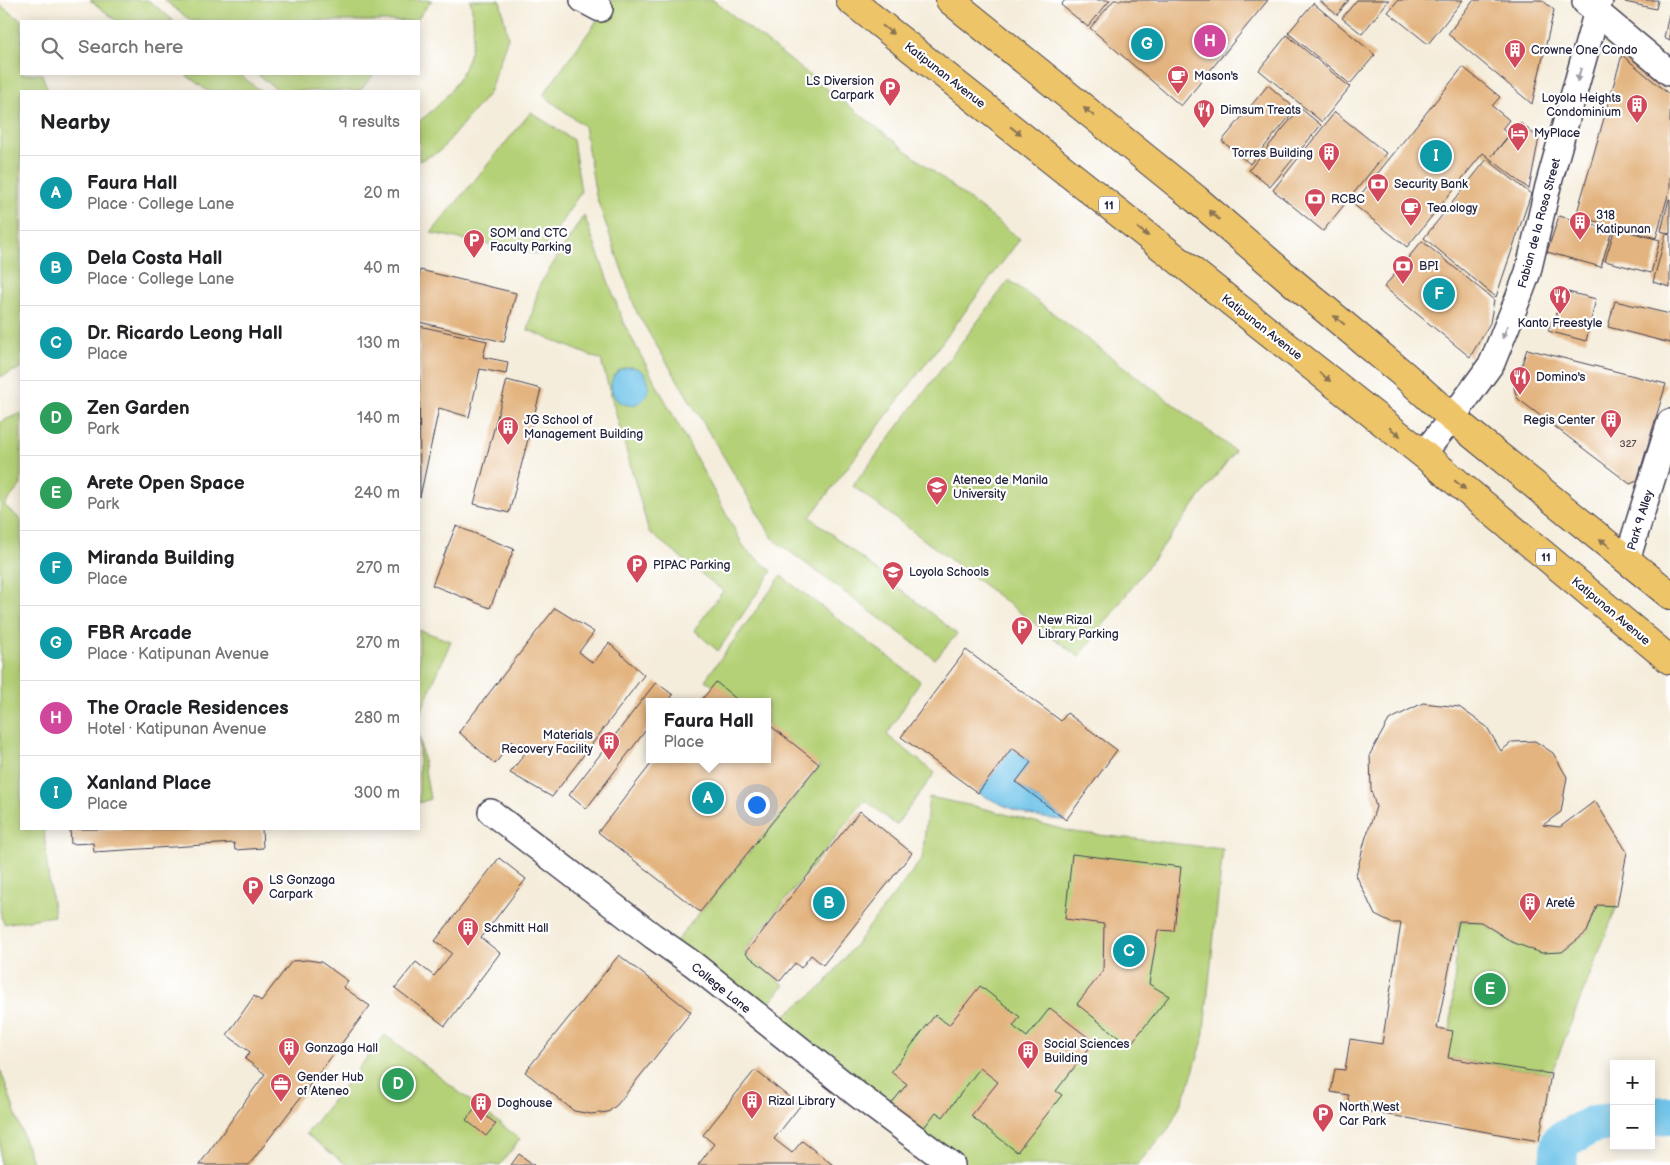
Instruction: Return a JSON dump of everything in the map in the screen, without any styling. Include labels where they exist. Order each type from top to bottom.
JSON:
[{"type":"main road","name":"Katipunan Avenue","points":[[850,0],[1423,454],[1670,660]]},
{"type":"main road","points":[[950,0],[1196,199],[1452,418],[1670,596]]},
{"type":"street","name":"Fabian de la Rosa Street","points":[[1423,454],[1492,363],[1519,296],[1528,272],[1593,4]]},
{"type":"street","points":[[1593,4],[1670,73]]},
{"type":"street","name":"Park 9 Alley","points":[[1627,560],[1670,422]]},
{"type":"street","name":"College Lane","points":[[491,812],[653,936],[693,964],[851,1089],[952,1165]]},
{"type":"green space","points":[[90,0],[148,0],[173,20],[116,20]]},
{"type":"green space","points":[[164,0],[432,0],[417,20],[190,20]]},
{"type":"green space","points":[[470,0],[500,0],[508,37],[489,93],[440,151],[420,161],[420,120],[433,110],[456,84],[470,52],[473,18]]},
{"type":"green space","points":[[612,0],[713,0],[1020,239],[810,517],[957,634],[935,659],[774,540],[637,313],[596,196],[584,126],[543,95]]},
{"type":"green space","points":[[0,5],[21,20],[20,75],[42,75],[48,90],[20,90],[20,368],[0,377]]},
{"type":"green space","points":[[186,75],[240,75],[260,90],[206,90]]},
{"type":"green space","points":[[258,75],[373,75],[361,90],[278,90]]},
{"type":"green space","points":[[531,112],[573,140],[581,192],[540,255],[431,233]]},
{"type":"green space","points":[[584,215],[624,324],[745,549],[772,571],[718,651],[694,630],[723,591],[649,532],[601,360],[528,330],[539,286]]},
{"type":"green space","points":[[1009,280],[1235,451],[1079,657],[853,486]]},
{"type":"green space","points":[[20,413],[20,486],[4,505],[20,519],[20,830],[44,830],[54,916],[4,924],[0,912],[0,422]]},
{"type":"green space","points":[[781,576],[920,681],[887,735],[935,773],[896,825],[865,800],[744,952],[784,985],[760,1015],[673,945],[820,766],[771,730],[771,698],[728,698],[705,680]]},
{"type":"green space","points":[[420,630],[451,641],[420,714]]},
{"type":"green space","points":[[420,742],[430,799],[420,803]]},
{"type":"green space","points":[[929,797],[978,807],[1073,832],[1223,849],[1203,1040],[1188,1088],[1169,1128],[1137,1165],[959,1165],[772,1025],[823,986],[922,859]]},
{"type":"green space","points":[[1597,905],[1617,906],[1551,1074],[1448,1058],[1459,921],[1481,922],[1512,942],[1562,952],[1587,932]]},
{"type":"green space","points":[[385,1035],[520,1139],[500,1165],[347,1165],[306,1134]]},
{"type":"green space","points":[[0,1068],[33,1165],[0,1165]]},
{"type":"water","points":[[630,367],[644,372],[649,386],[644,400],[630,405],[616,400],[611,386],[616,372]]},
{"type":"water","points":[[1012,748],[1031,762],[1016,783],[1066,820],[1030,815],[978,793]]},
{"type":"building","points":[[1065,0],[1110,0],[1088,27],[1061,5]]},
{"type":"building","points":[[1114,0],[1268,0],[1181,106],[1090,28]]},
{"type":"building","points":[[1319,0],[1349,0],[1337,15]]},
{"type":"building","points":[[1357,0],[1389,0],[1362,34],[1342,18]]},
{"type":"building","points":[[1398,0],[1463,0],[1428,44],[1388,12]]},
{"type":"building","name":"Crowne One Condo","points":[[1473,0],[1542,0],[1554,10],[1532,104],[1448,34]]},
{"type":"building","points":[[1626,0],[1658,0],[1656,9],[1625,2]]},
{"type":"building","points":[[1313,3],[1375,55],[1350,84],[1288,33]]},
{"type":"building","points":[[1670,14],[1670,41],[1664,38]]},
{"type":"building","points":[[1287,35],[1350,87],[1322,122],[1259,70]]},
{"type":"building","points":[[1622,55],[1670,95],[1670,188],[1656,238],[1576,216]]},
{"type":"building","points":[[1463,67],[1500,97],[1492,106],[1509,120],[1502,129],[1509,135],[1492,156],[1520,123],[1539,138],[1529,189],[1483,153],[1407,247],[1353,204]]},
{"type":"building","points":[[1268,85],[1296,109],[1250,164],[1222,141]]},
{"type":"building","points":[[1300,108],[1321,125],[1270,187],[1249,170]]},
{"type":"building","name":"Torres Building","points":[[1335,112],[1386,153],[1323,231],[1273,190]]},
{"type":"building","points":[[1487,159],[1531,194],[1496,297],[1424,238]]},
{"type":"building","points":[[1670,199],[1670,234],[1661,231]]},
{"type":"building","name":"318 Katipunan","points":[[1559,216],[1612,230],[1601,267],[1547,252]]},
{"type":"building","points":[[1615,228],[1660,240],[1651,273],[1605,261]]},
{"type":"building","points":[[1666,234],[1670,235],[1670,287],[1653,282]]},
{"type":"building","points":[[1422,241],[1494,300],[1490,323],[1470,357],[1384,287]]},
{"type":"building","points":[[420,270],[516,293],[504,342],[420,322]]},
{"type":"building","points":[[1568,292],[1596,299],[1586,341],[1548,331],[1551,321],[1554,322],[1556,313],[1559,313],[1562,302],[1565,303]]},
{"type":"building","points":[[1615,301],[1670,314],[1670,343],[1608,327]]},
{"type":"building","points":[[420,326],[487,341],[483,357],[508,362],[506,374],[480,369],[469,417],[439,408],[420,497]]},
{"type":"building","name":"Regis Center","points":[[1527,349],[1666,384],[1637,481],[1630,484],[1517,398],[1514,388]]},
{"type":"building","name":"JG School of Management Building","points":[[507,380],[541,389],[509,513],[474,504]]},
{"type":"building","points":[[456,526],[514,549],[490,608],[432,585]]},
{"type":"building","points":[[555,608],[594,632],[579,652],[593,663],[609,643],[644,675],[552,797],[510,773],[526,752],[512,741],[495,764],[459,732]]},
{"type":"building","points":[[966,650],[1061,721],[1067,713],[1117,750],[1066,820],[1016,782],[1031,762],[1012,748],[978,793],[901,737]]},
{"type":"building","name":"Materials Recovery Facility","points":[[656,682],[673,695],[671,698],[646,698],[646,730],[586,809],[569,795]]},
{"type":"building","points":[[716,682],[735,698],[703,698]]},
{"type":"building","name":"Areté","points":[[1423,703],[1459,707],[1487,727],[1501,751],[1512,742],[1535,741],[1553,753],[1567,777],[1561,812],[1543,825],[1560,827],[1595,801],[1627,852],[1617,906],[1597,905],[1587,932],[1562,952],[1541,953],[1512,942],[1481,922],[1459,921],[1437,1028],[1453,1031],[1448,1058],[1551,1074],[1539,1141],[1349,1108],[1348,1095],[1331,1092],[1335,1069],[1345,1070],[1350,1039],[1382,1044],[1401,923],[1391,923],[1375,915],[1356,875],[1376,807],[1371,790],[1370,754],[1389,720]]},
{"type":"building","points":[[771,726],[819,764],[700,912],[598,832],[652,763],[771,763]]},
{"type":"building","points":[[860,811],[912,853],[823,965],[811,955],[801,968],[795,963],[780,981],[745,953]]},
{"type":"building","points":[[70,830],[262,830],[263,848],[235,850],[234,843],[94,852],[93,843],[71,844]]},
{"type":"building","points":[[1072,854],[1181,867],[1174,931],[1158,930],[1149,984],[1169,996],[1129,1046],[1077,1004],[1103,971],[1104,924],[1065,919]]},
{"type":"building","name":"Schmitt Hall","points":[[499,858],[526,879],[481,938],[500,953],[445,1026],[395,988],[416,962],[434,976],[452,953],[435,941]]},
{"type":"building","points":[[619,955],[691,1012],[617,1105],[608,1112],[591,1114],[574,1111],[525,1072]]},
{"type":"building","name":"Gonzaga Hall","points":[[308,960],[321,962],[348,981],[343,987],[370,1006],[249,1165],[199,1165],[265,1074],[245,1059],[250,1052],[227,1035],[254,996],[261,1001],[292,961]]},
{"type":"building","name":"Social Sciences Building","points":[[980,986],[1020,1017],[1013,1026],[1027,1037],[1050,1008],[1094,1042],[1056,1091],[1062,1095],[1017,1152],[971,1116],[998,1082],[980,1068],[943,1117],[936,1112],[923,1129],[891,1104],[907,1084],[891,1072],[935,1015],[949,1025]]},
{"type":"building","name":"Rizal Library","points":[[755,1070],[800,1106],[774,1139],[792,1153],[802,1141],[833,1165],[698,1165],[714,1144],[703,1135]]},
{"type":"building","name":"Doghouse","points":[[476,1108],[496,1124],[486,1136],[466,1120]]},
{"type":"building","points":[[519,1154],[534,1165],[511,1165]]},
{"type":"waterway","points":[[1655,1116],[1670,1115]]},
{"type":"waterway","points":[[1558,1165],[1560,1141],[1594,1124],[1610,1122]]},
{"type":"place","name":"The Oracle Residences","points":[[1210,41]]},
{"type":"place","name":"FBR Arcade","points":[[1147,44]]},
{"type":"place","name":"Crowne One Condo","points":[[1515,69]]},
{"type":"place","name":"Mason's","points":[[1178,95]]},
{"type":"place","name":"LS Diversion Carpark","points":[[890,107]]},
{"type":"place","name":"Loyola Heights Condominium","points":[[1637,124]]},
{"type":"place","name":"Dimsum Treats","points":[[1204,129]]},
{"type":"place","name":"MyPlace","points":[[1518,152]]},
{"type":"place","name":"Xanland Place","points":[[1436,156]]},
{"type":"place","name":"Torres Building","points":[[1329,172]]},
{"type":"place","name":"Security Bank","points":[[1378,203]]},
{"type":"place","name":"RCBC","points":[[1315,218]]},
{"type":"place","name":"Tea.ology","points":[[1411,227]]},
{"type":"place","name":"318 Katipunan","points":[[1580,241]]},
{"type":"place","name":"SOM and CTC Faculty Parking","points":[[474,259]]},
{"type":"place","name":"BPI","points":[[1403,285]]},
{"type":"place","name":"Miranda Building","points":[[1439,294]]},
{"type":"place","name":"Kanto Freestyle","points":[[1560,315]]},
{"type":"place","name":"Domino's","points":[[1520,396]]},
{"type":"place","name":"Regis Center","points":[[1611,439]]},
{"type":"place","name":"JG School of Management Building","points":[[508,446]]},
{"type":"place","name":"Ateneo de Manila University","points":[[937,506]]},
{"type":"place","name":"PIPAC Parking","points":[[637,584]]},
{"type":"place","name":"Loyola Schools","points":[[893,591]]},
{"type":"place","name":"New Rizal Library Parking","points":[[1022,646]]},
{"type":"place","name":"Materials Recovery Facility","points":[[609,761]]},
{"type":"place","name":"Faura Hall","points":[[708,798]]},
{"type":"place","name":"Dela Costa Hall","points":[[829,903]]},
{"type":"place","name":"LS Gonzaga Carpark","points":[[253,906]]},
{"type":"place","name":"Areté","points":[[1530,922]]},
{"type":"place","name":"Schmitt Hall","points":[[468,947]]},
{"type":"place","name":"Dr. Ricardo Leong Hall","points":[[1129,951]]},
{"type":"place","name":"Arete Open Space","points":[[1490,989]]},
{"type":"place","name":"Gonzaga Hall","points":[[289,1067]]},
{"type":"place","name":"Social Sciences Building","points":[[1028,1070]]},
{"type":"place","name":"Zen Garden","points":[[398,1084]]},
{"type":"place","name":"Gender Hub of Ateneo","points":[[281,1103]]},
{"type":"place","name":"Rizal Library","points":[[752,1120]]},
{"type":"place","name":"Doghouse","points":[[481,1122]]},
{"type":"place","name":"North West Car Park","points":[[1323,1133]]}]
